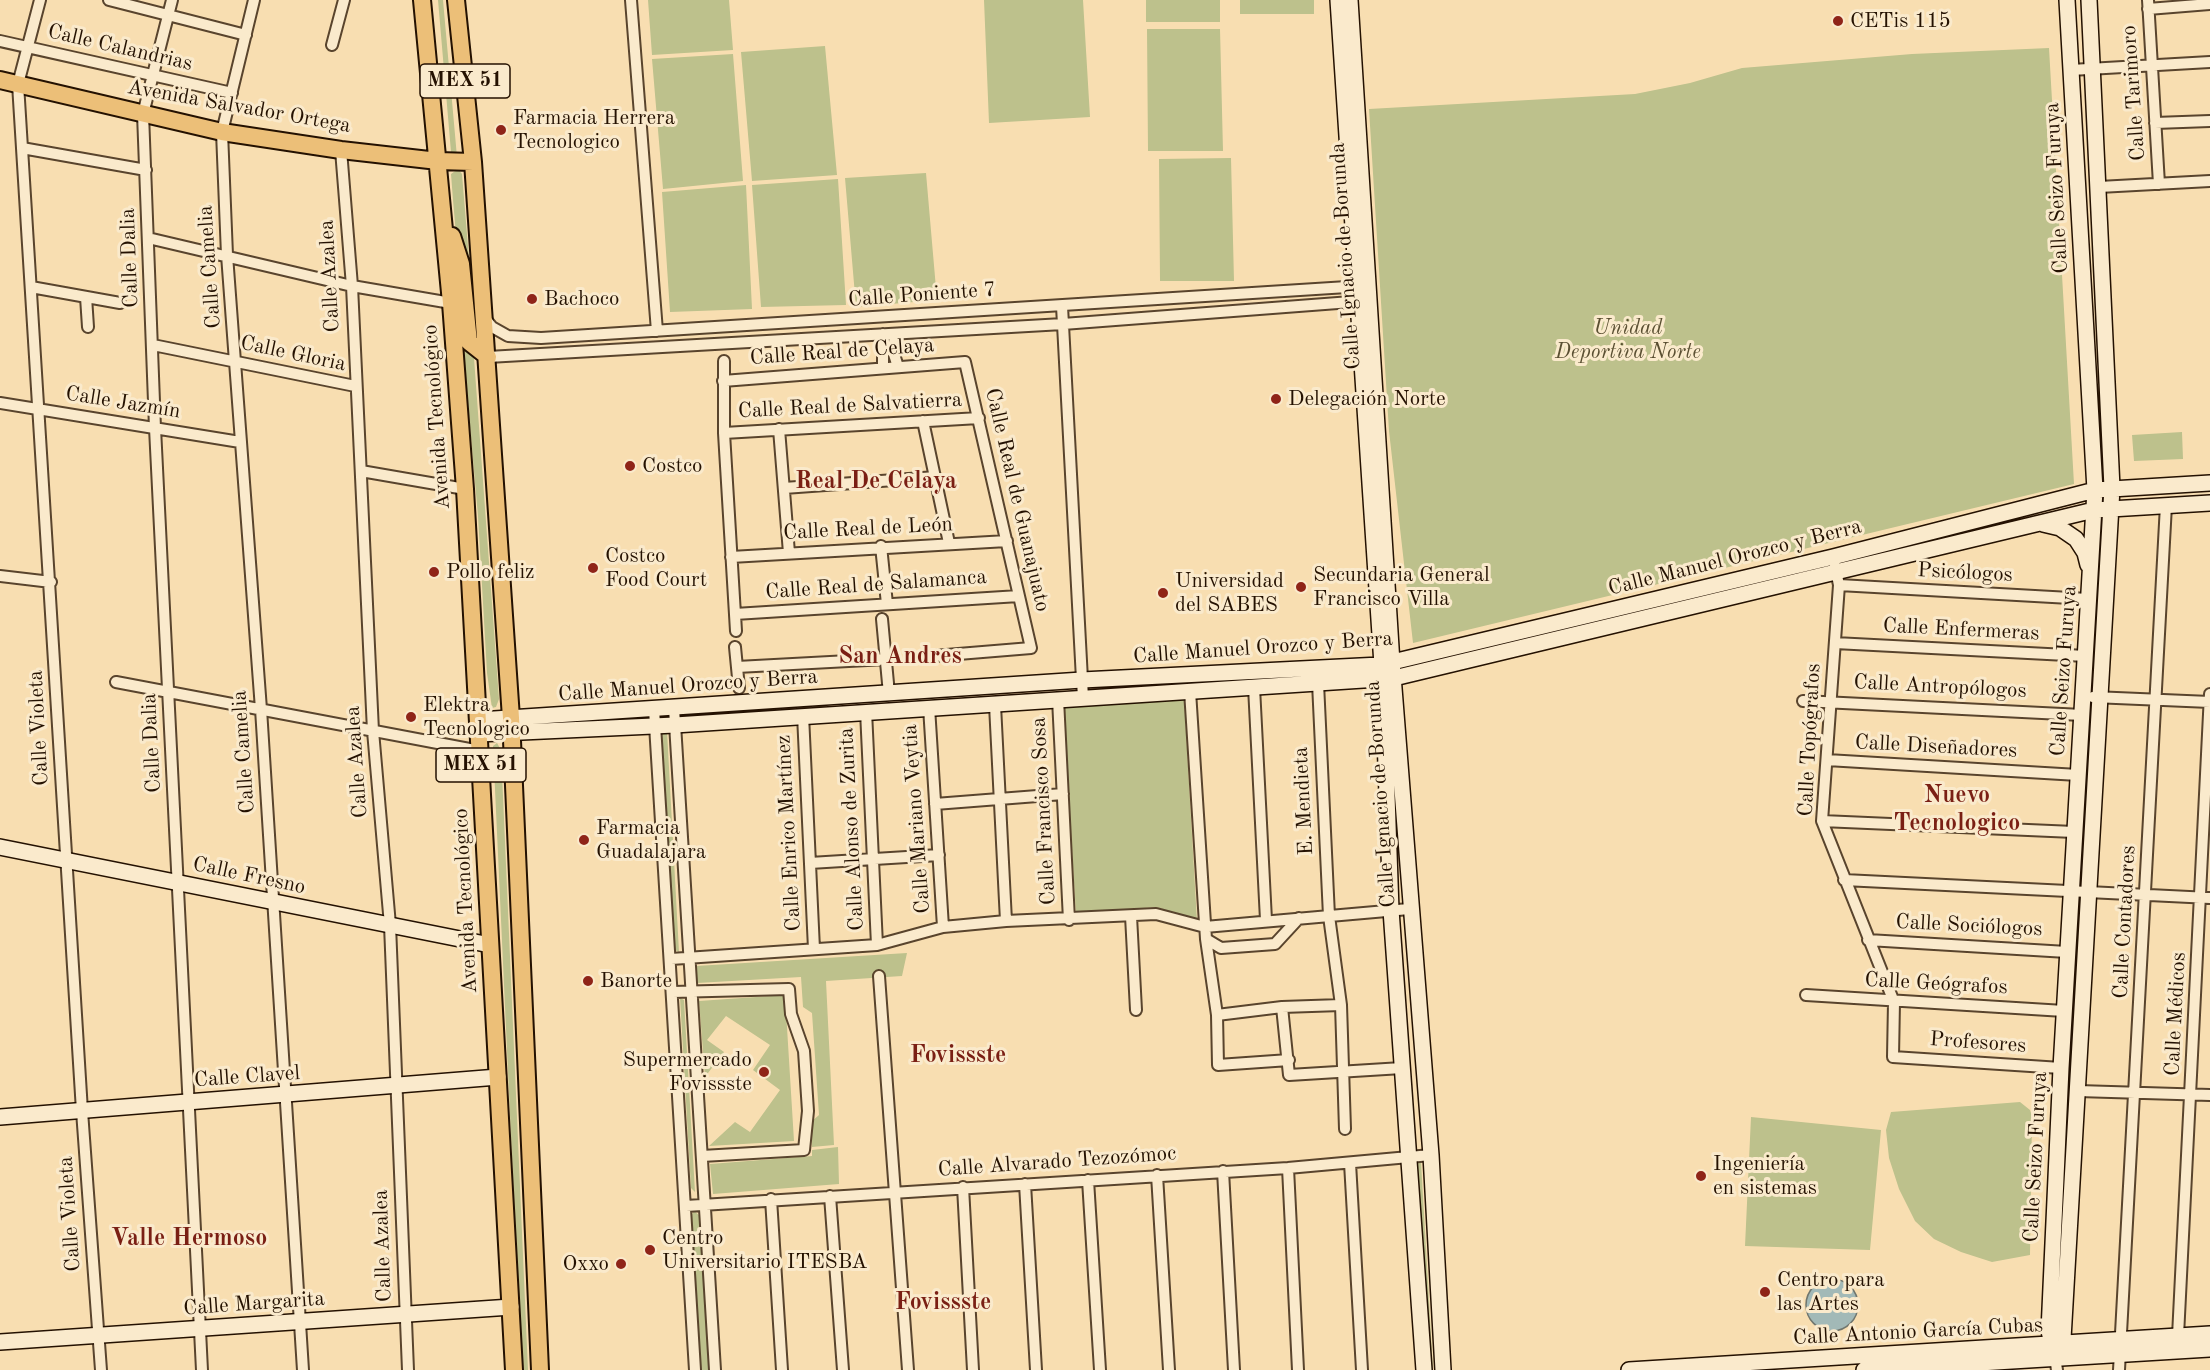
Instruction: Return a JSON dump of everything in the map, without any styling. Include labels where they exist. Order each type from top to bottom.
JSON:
[{"type":"main road","name":"Avenida Tecnológico","points":[[423,0],[451,303],[465,489],[514,1370]]},
{"type":"main road","name":"MEX 51","points":[[456,0],[473,162],[488,357],[511,725],[540,1370]]},
{"type":"main road","name":"Avenida Salvador Ortega","points":[[0,80],[222,132],[341,150],[438,161],[473,162]]},
{"type":"main road","points":[[442,203],[461,264],[469,342],[488,357]]},
{"type":"street","name":"Calle Violeta","points":[[40,0],[18,84],[51,582],[82,1111],[101,1370]]},
{"type":"street","points":[[109,0],[246,35]]},
{"type":"street","name":"Calle Dalia","points":[[172,0],[143,114],[155,428],[202,1370]]},
{"type":"street","name":"Calle Camelia","points":[[254,0],[222,132],[227,255],[261,709],[303,1370]]},
{"type":"street","points":[[332,45],[344,0]]},
{"type":"street","points":[[631,0],[657,331]]},
{"type":"street","name":"Calle Ignacio de Borunda","points":[[1338,0],[1363,294]]},
{"type":"street","name":"Calle Ignacio de Borunda","points":[[1350,0],[1363,294],[1387,671],[1431,1155],[1443,1370]]},
{"type":"street","name":"Calle Seizo Furuya","points":[[2058,1357],[2049,1331],[2070,890],[2084,697],[2095,490],[2067,0]]},
{"type":"street","name":"Calle Seizo Furuya","points":[[2058,1357],[2078,1091],[2112,488],[2089,0]]},
{"type":"street","points":[[2148,4],[2210,4]]},
{"type":"street","name":"Calle Tarimoro","points":[[2148,4],[2159,184]]},
{"type":"street","name":"Calle Calandrias","points":[[0,40],[232,93]]},
{"type":"street","points":[[2072,70],[2210,62]]},
{"type":"street","points":[[2155,123],[2210,121]]},
{"type":"street","points":[[22,148],[146,171]]},
{"type":"street","name":"Calle Azalea","points":[[341,150],[352,286],[373,731],[390,925],[408,1370]]},
{"type":"street","points":[[2099,187],[2210,181]]},
{"type":"street","points":[[148,238],[352,286],[451,303]]},
{"type":"street","points":[[31,287],[120,303]]},
{"type":"street","name":"Calle Poniente 7","points":[[484,317],[492,327],[508,336],[541,338],[1062,306],[1363,294]]},
{"type":"street","name":"Calle Poniente 7","points":[[488,357],[1063,324],[1363,294]]},
{"type":"street","points":[[86,297],[88,327]]},
{"type":"street","points":[[1062,306],[1083,698]]},
{"type":"street","points":[[883,334],[883,368]]},
{"type":"street","points":[[895,334],[893,351],[898,367]]},
{"type":"street","name":"Calle Gloria","points":[[153,345],[355,386]]},
{"type":"street","points":[[724,361],[724,433],[736,631]]},
{"type":"street","name":"Calle Real de Celaya","points":[[723,381],[964,362]]},
{"type":"street","name":"Calle Real de Guanajuato","points":[[922,657],[1030,648],[979,418],[964,362]]},
{"type":"street","name":"Calle Jazmín","points":[[0,403],[240,442]]},
{"type":"street","name":"Calle Real de Salvatierra","points":[[724,433],[979,418]]},
{"type":"street","points":[[923,421],[950,543]]},
{"type":"street","points":[[778,429],[789,553]]},
{"type":"street","points":[[361,471],[465,489]]},
{"type":"street","points":[[784,488],[936,477]]},
{"type":"street","name":"Calle Manuel Orozco y Berra","points":[[479,727],[654,709],[1082,680],[1387,671],[2095,490],[2210,483]]},
{"type":"street","name":"Calle Manuel Orozco y Berra","points":[[511,725],[656,726],[1317,683],[1387,671],[1838,579],[2037,523],[2094,510],[2210,503]]},
{"type":"street","name":"Calle Contadores","points":[[2119,1370],[2166,505]]},
{"type":"street","points":[[2037,523],[2060,528],[2076,539],[2085,553],[2091,576]]},
{"type":"street","name":"Calle Real de León","points":[[731,557],[881,546],[1006,541]]},
{"type":"street","points":[[881,546],[887,604]]},
{"type":"street","name":"Calle Topógrafos","points":[[1833,556],[1838,579],[1822,821],[1894,1002],[1893,1057]]},
{"type":"street","points":[[0,576],[51,582]]},
{"type":"street","name":"Psicólogos","points":[[1838,579],[2088,599]]},
{"type":"street","name":"Calle Real de Salamanca","points":[[735,614],[1019,596]]},
{"type":"street","points":[[882,619],[889,694]]},
{"type":"street","name":"Calle Enfermeras","points":[[1835,643],[2086,656]]},
{"type":"street","points":[[735,647],[739,688]]},
{"type":"street","points":[[737,667],[886,658]]},
{"type":"street","name":"Calle Ignacio de Borunda","points":[[1387,671],[1391,910],[1407,1159],[1424,1370]]},
{"type":"street","points":[[116,682],[480,751]]},
{"type":"street","name":"E. Mendieta","points":[[1317,683],[1329,916],[1341,1005],[1345,1129]]},
{"type":"street","points":[[1254,687],[1266,920]]},
{"type":"street","points":[[1190,691],[1206,939],[1217,1014],[1218,1065],[1289,1060]]},
{"type":"street","name":"Calle Médicos","points":[[2178,1336],[2191,1095],[2206,898],[2210,694]]},
{"type":"street","points":[[2084,697],[2210,702]]},
{"type":"street","name":"Calle Francisco Sosa","points":[[1058,699],[1069,920]]},
{"type":"street","name":"Calle Antropólogos","points":[[1803,701],[2082,715]]},
{"type":"street","points":[[994,705],[1006,921]]},
{"type":"street","name":"Calle Mariano Veytia","points":[[929,707],[943,927]]},
{"type":"street","points":[[674,708],[716,1370]]},
{"type":"street","points":[[654,709],[695,1370]]},
{"type":"street","name":"Calle Alonso de Zurita","points":[[866,711],[877,945]]},
{"type":"street","name":"Calle Enrico Martínez","points":[[803,715],[814,949]]},
{"type":"street","name":"Calle Diseñadores","points":[[1827,760],[2078,775]]},
{"type":"street","points":[[935,804],[1063,794]]},
{"type":"street","points":[[1822,821],[2074,832]]},
{"type":"street","name":"Calle Fresno","points":[[0,848],[490,945]]},
{"type":"street","points":[[810,862],[939,855]]},
{"type":"street","points":[[1844,880],[2206,898]]},
{"type":"street","points":[[670,959],[877,945],[943,927],[1006,921],[1069,920],[1156,914],[1205,927],[1409,909]]},
{"type":"street","points":[[1131,916],[1136,1010]]},
{"type":"street","points":[[1206,939],[1221,948],[1275,944],[1299,918]]},
{"type":"street","name":"Calle Sociólogos","points":[[1868,940],[2067,952]]},
{"type":"street","points":[[879,976],[897,1191],[908,1370]]},
{"type":"street","points":[[673,992],[789,988],[791,1014],[804,1051],[808,1111],[804,1150],[702,1156]]},
{"type":"street","name":"Calle Geógrafos","points":[[1806,995],[2064,1011]]},
{"type":"street","points":[[1217,1014],[1282,1007],[1341,1005]]},
{"type":"street","points":[[1282,1007],[1289,1076],[1401,1068]]},
{"type":"street","name":"Profesores","points":[[1893,1057],[2061,1068]]},
{"type":"street","name":"Calle Clavel","points":[[0,1117],[498,1077]]},
{"type":"street","points":[[2078,1091],[2210,1095]]},
{"type":"street","name":"Calle Alvarado Tezozómoc","points":[[686,1206],[1287,1168],[1407,1159],[1431,1155]]},
{"type":"street","points":[[1350,1163],[1362,1370]]},
{"type":"street","points":[[1287,1168],[1298,1370]]},
{"type":"street","points":[[1222,1171],[1234,1370]]},
{"type":"street","points":[[1156,1175],[1169,1370]]},
{"type":"street","points":[[1088,1180],[1100,1370]]},
{"type":"street","points":[[1025,1184],[1036,1370]]},
{"type":"street","points":[[963,1187],[973,1370]]},
{"type":"street","points":[[830,1196],[843,1370]]},
{"type":"street","points":[[771,1199],[782,1370]]},
{"type":"street","name":"Calle Margarita","points":[[0,1342],[511,1308]]},
{"type":"street","name":"Calle Antonio García Cubas","points":[[1864,1370],[1921,1363],[1990,1366],[2058,1357],[2178,1336],[2210,1334]]},
{"type":"street","name":"Calle Antonio García Cubas","points":[[2120,1347],[2210,1349]]},
{"type":"street","name":"Calle Antonio García Cubas","points":[[1629,1370],[1921,1363],[2058,1357]]},
{"type":"green space","points":[[438,0],[443,0],[457,157],[452,157],[451,152]]},
{"type":"green space","points":[[648,0],[729,0],[733,50],[652,55]]},
{"type":"green space","points":[[984,0],[1083,0],[1090,117],[989,123]]},
{"type":"green space","points":[[1146,0],[1220,0],[1220,22],[1146,22]]},
{"type":"green space","points":[[1240,0],[1314,0],[1314,14],[1240,14]]},
{"type":"green space","points":[[1147,29],[1220,29],[1223,151],[1148,151]]},
{"type":"green space","points":[[825,46],[837,175],[752,181],[741,52]]},
{"type":"green space","name":"Unidad Deportiva Norte","points":[[2049,48],[2074,484],[1413,643],[1389,431],[1369,109],[1635,94],[1690,83],[1742,68],[1912,54]]},
{"type":"green space","points":[[733,54],[743,181],[663,189],[652,59]]},
{"type":"green space","points":[[1231,158],[1234,281],[1160,281],[1159,159]]},
{"type":"green space","points":[[458,169],[462,174],[475,331],[457,246],[451,174]]},
{"type":"green space","points":[[926,173],[937,300],[856,307],[845,178]]},
{"type":"green space","points":[[838,179],[846,305],[761,307],[752,185]]},
{"type":"green space","points":[[746,185],[752,309],[670,312],[662,192]]},
{"type":"green space","points":[[462,337],[474,358],[499,699],[496,707],[492,708],[487,673],[478,516]]},
{"type":"green space","points":[[2182,432],[2183,459],[2134,461],[2132,435]]},
{"type":"green space","points":[[1184,698],[1197,921],[1156,907],[1076,914],[1063,706]]},
{"type":"green space","points":[[2090,702],[2093,705],[2082,884],[2079,888],[2088,705]]},
{"type":"green space","points":[[661,731],[667,731],[679,952],[675,950]]},
{"type":"green space","points":[[497,743],[501,750],[528,1370],[522,1370],[520,1332],[493,746]]},
{"type":"green space","points":[[2079,896],[2081,898],[2057,1332],[2054,1336],[2077,898]]},
{"type":"green space","points":[[907,953],[902,976],[826,981],[834,1145],[812,1147],[811,1122],[819,1115],[812,1013],[803,1007],[801,977],[697,983],[696,966]]},
{"type":"green space","points":[[785,995],[794,1141],[709,1146],[735,1122],[750,1132],[780,1090],[753,1070],[770,1045],[726,1016],[707,1040],[724,1052],[705,1077],[699,1001]]},
{"type":"green space","points":[[680,998],[684,1000],[695,1192],[691,1188]]},
{"type":"green space","points":[[2020,1102],[2030,1110],[2032,1116],[2030,1255],[1992,1262],[1961,1252],[1934,1239],[1915,1221],[1899,1189],[1889,1158],[1886,1130],[1891,1112]]},
{"type":"green space","points":[[1751,1117],[1881,1130],[1870,1250],[1745,1246]]},
{"type":"green space","points":[[838,1147],[839,1184],[713,1194],[710,1164],[812,1156],[812,1150]]},
{"type":"green space","points":[[1420,1158],[1433,1370],[1426,1370],[1414,1160]]},
{"type":"green space","points":[[694,1211],[700,1216],[711,1370],[700,1370],[691,1216]]},
{"type":"water","points":[[1832,1279],[1842,1281],[1850,1287],[1856,1295],[1858,1305],[1856,1315],[1850,1323],[1842,1329],[1832,1331],[1822,1329],[1814,1323],[1808,1315],[1806,1305],[1808,1295],[1814,1287],[1822,1281]]},
{"type":"place","name":"CETis 115","points":[[1838,21]]},
{"type":"place","name":"Farmacia Herrera Tecnologico","points":[[501,130]]},
{"type":"place","name":"Bachoco","points":[[532,299]]},
{"type":"place","name":"Delegación Norte","points":[[1276,399]]},
{"type":"place","name":"Costco","points":[[630,466]]},
{"type":"place","name":"Costco Food Court","points":[[593,568]]},
{"type":"place","name":"Pollo feliz","points":[[434,572]]},
{"type":"place","name":"Secundaria General Francisco Villa","points":[[1301,587]]},
{"type":"place","name":"Universidad del SABES","points":[[1163,593]]},
{"type":"place","name":"Elektra Tecnologico","points":[[411,717]]},
{"type":"place","name":"Farmacia Guadalajara","points":[[584,840]]},
{"type":"place","name":"Banorte","points":[[588,981]]},
{"type":"place","name":"Supermercado Fovissste","points":[[764,1072]]},
{"type":"place","name":"Ingeniería en sistemas","points":[[1701,1176]]},
{"type":"place","name":"Centro Universitario ITESBA","points":[[650,1250]]},
{"type":"place","name":"Oxxo","points":[[621,1264]]},
{"type":"place","name":"Centro para las Artes","points":[[1765,1292]]},
{"type":"district","name":"Real De Celaya","points":[[876,482]]},
{"type":"district","name":"San Andres","points":[[900,657]]},
{"type":"district","name":"Nuevo Tecnologico","points":[[1957,810]]},
{"type":"district","name":"Fovissste","points":[[958,1056]]},
{"type":"district","name":"Valle Hermoso","points":[[189,1239]]},
{"type":"district","name":"Fovissste","points":[[943,1303]]}]
